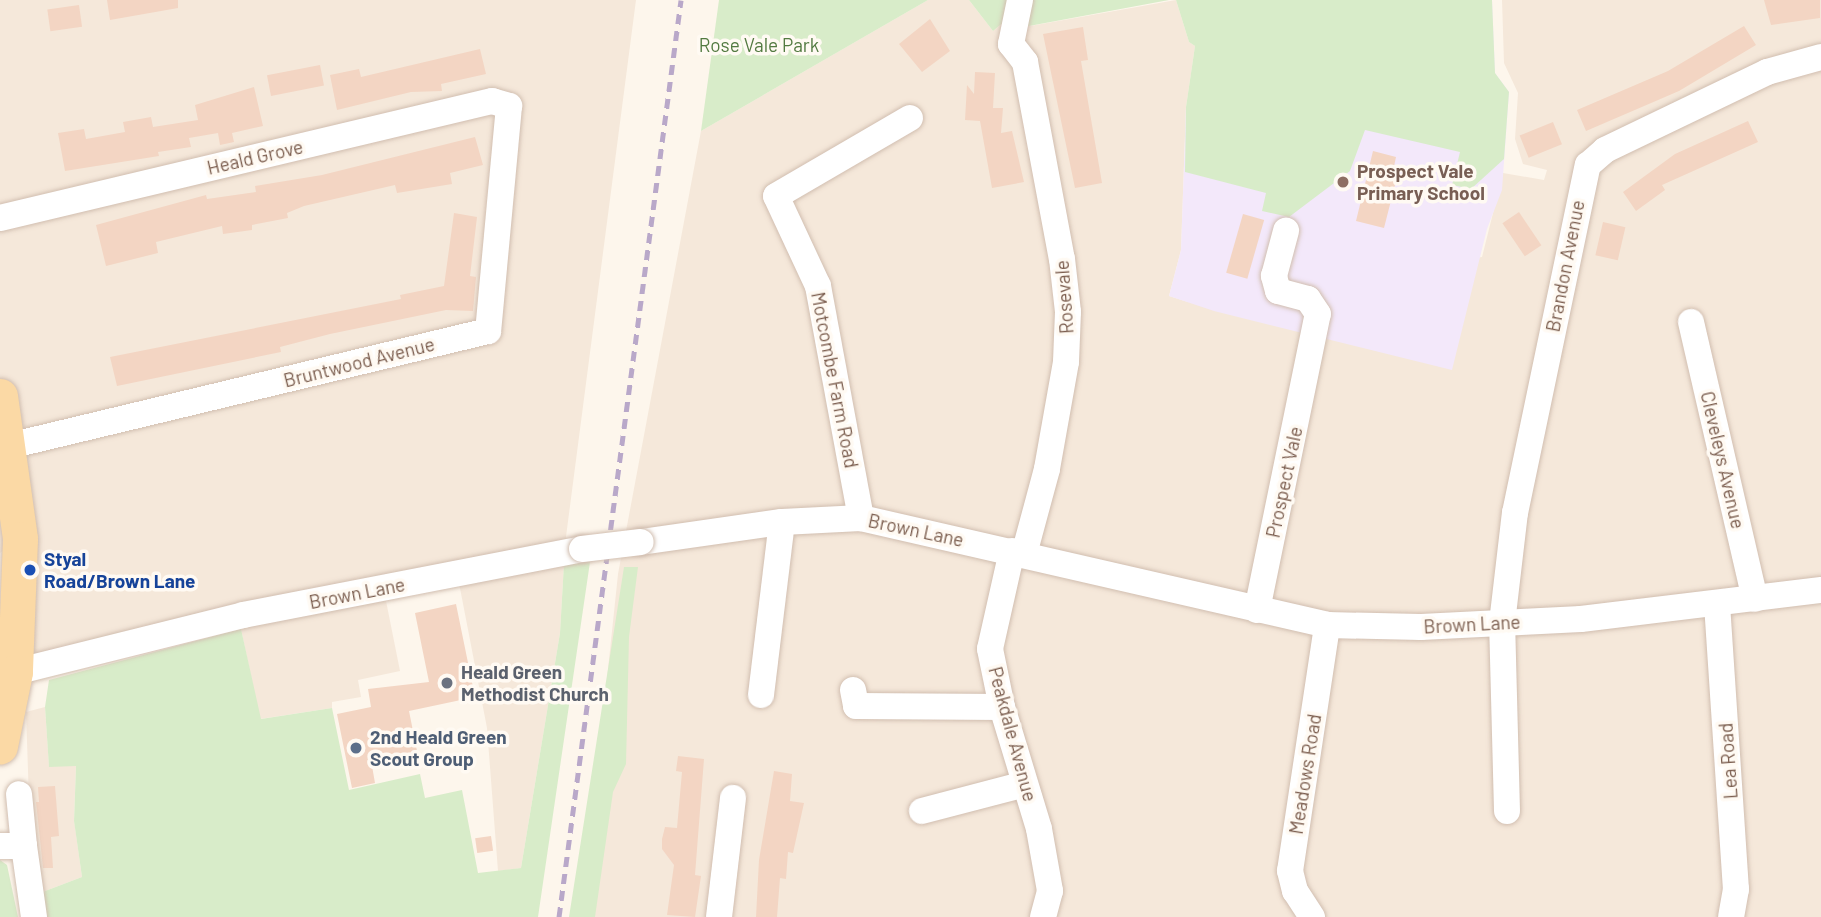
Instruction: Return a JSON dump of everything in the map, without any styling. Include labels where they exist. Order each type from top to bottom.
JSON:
[{"type":"main road","points":[[0,396],[10,446],[20,539],[8,623],[15,672],[0,746]]},
{"type":"street","name":"Rosevale","points":[[1018,553],[1047,469],[1066,362],[1068,312],[1062,259],[1025,62],[1011,44],[1020,0]]},
{"type":"street","name":"Brandon Avenue","points":[[1507,811],[1502,623],[1515,513],[1588,165],[1605,150],[1767,72],[1821,57]]},
{"type":"street","name":"Heald Grove","points":[[0,218],[492,101],[509,106]]},
{"type":"street","name":"Bruntwood Avenue","points":[[10,446],[488,331],[509,106]]},
{"type":"street","name":"Motcombe Farm Road","points":[[861,517],[818,286],[776,196],[910,118]]},
{"type":"street","name":"Prospect Vale","points":[[1257,610],[1318,314],[1308,299],[1278,291],[1274,276],[1286,231]]},
{"type":"street","name":"Cleveleys Avenue","points":[[1691,322],[1755,599]]},
{"type":"street","name":"Brown Lane","points":[[15,672],[243,615],[582,549],[782,522],[861,517],[1327,625],[1502,623],[1717,604],[1821,590]]},
{"type":"street","points":[[761,695],[782,522]]},
{"type":"street","name":"Peakdale Avenue","points":[[1018,553],[990,649],[1002,707],[1039,829],[1050,891],[1043,917]]},
{"type":"street","name":"Lea Road","points":[[1717,604],[1736,889],[1731,917]]},
{"type":"street","name":"Meadows Road","points":[[1312,917],[1295,891],[1290,871],[1327,625]]},
{"type":"street","points":[[853,690],[856,706],[1002,707]]},
{"type":"street","points":[[922,811],[1025,784]]},
{"type":"street","points":[[19,794],[12,846],[34,917]]},
{"type":"street","points":[[719,917],[733,798]]},
{"type":"shaded area","points":[[0,0],[636,0],[564,552],[400,585],[386,601],[400,671],[358,680],[361,697],[332,702],[332,708],[260,719],[241,629],[15,672],[19,539],[0,553]]},
{"type":"shaded area","points":[[928,0],[969,0],[993,31],[1005,21],[1030,26],[1176,0],[1189,42],[1195,46],[1186,107],[1181,250],[1169,296],[1188,302],[1482,257],[1503,173],[1544,180],[1547,170],[1523,164],[1515,139],[1518,93],[1504,63],[1502,0],[1821,0],[1821,917],[582,917],[618,574],[701,131]]},
{"type":"shaded area","name":"Prospect Vale Primary School","points":[[1492,0],[1495,73],[1509,92],[1502,190],[1487,229],[1452,370],[1214,311],[1169,296],[1181,250],[1186,107]]},
{"type":"shaded area","points":[[564,563],[560,633],[521,868],[498,871],[487,728],[459,583]]},
{"type":"shaded area","points":[[45,707],[49,766],[76,766],[74,820],[82,877],[40,893],[29,800],[26,712]]},
{"type":"green space","name":"Rose Vale Park","points":[[719,0],[928,0],[701,131]]},
{"type":"green space","points":[[969,0],[1169,0],[1029,26],[1005,21],[993,31]]},
{"type":"green space","points":[[1176,0],[1492,0],[1495,73],[1509,92],[1504,159],[1471,189],[1452,185],[1460,152],[1365,130],[1350,171],[1289,217],[1262,211],[1266,193],[1185,172],[1186,107],[1195,46],[1189,42]]},
{"type":"green space","points":[[590,562],[538,917],[47,917],[40,893],[82,877],[74,821],[76,766],[49,767],[45,707],[49,680],[241,629],[261,719],[332,708],[349,790],[420,774],[425,798],[462,790],[478,873],[521,868],[560,633],[564,563]]},
{"type":"green space","points":[[624,567],[638,567],[629,637],[626,764],[613,792],[595,917],[569,917]]},
{"type":"green space","points":[[0,860],[7,865],[18,917],[0,917]]},
{"type":"building","points":[[107,0],[178,0],[178,8],[110,20]]},
{"type":"building","points":[[1764,0],[1820,0],[1820,18],[1771,25]]},
{"type":"building","points":[[79,5],[82,27],[50,31],[47,9]]},
{"type":"building","points":[[930,19],[950,51],[922,72],[899,44]]},
{"type":"building","points":[[1744,26],[1756,45],[1679,91],[1586,131],[1577,110],[1668,71]]},
{"type":"building","points":[[1083,27],[1088,60],[1081,61],[1102,183],[1075,188],[1043,34]]},
{"type":"building","points":[[480,49],[486,74],[441,84],[442,91],[411,92],[337,110],[330,75],[359,69],[361,77]]},
{"type":"building","points":[[320,65],[324,86],[271,96],[267,75]]},
{"type":"building","points":[[975,72],[995,73],[993,108],[1003,108],[1001,133],[1012,131],[1024,182],[992,188],[980,121],[965,120],[967,85],[974,94]]},
{"type":"building","points":[[254,87],[263,126],[232,133],[234,142],[220,145],[218,133],[189,138],[191,147],[158,152],[159,156],[65,171],[58,133],[84,129],[86,139],[125,132],[123,122],[151,117],[153,127],[198,120],[195,105]]},
{"type":"building","points":[[1748,121],[1758,142],[1662,185],[1665,190],[1636,211],[1623,192],[1675,154]]},
{"type":"building","points":[[1553,122],[1562,144],[1529,158],[1520,135]]},
{"type":"building","points":[[475,137],[483,165],[450,173],[452,184],[397,193],[395,185],[304,206],[287,213],[288,218],[252,225],[252,230],[223,234],[222,226],[156,242],[158,253],[106,266],[96,225],[206,195],[207,199],[256,192],[255,186],[322,175]]},
{"type":"building","points":[[1373,151],[1396,157],[1392,176],[1397,177],[1384,228],[1356,221]]},
{"type":"building","points":[[1519,212],[1541,245],[1525,256],[1502,223]]},
{"type":"building","points":[[454,213],[477,217],[470,276],[476,277],[473,311],[446,310],[330,334],[280,347],[281,352],[117,386],[110,357],[401,299],[400,295],[444,286]]},
{"type":"building","points":[[1243,214],[1264,220],[1247,279],[1226,273]]},
{"type":"building","points":[[1603,222],[1625,227],[1618,260],[1595,255]]},
{"type":"building","name":"Heald Green Methodist Church","points":[[456,604],[475,697],[409,711],[418,756],[372,766],[375,783],[352,788],[337,714],[371,707],[368,689],[429,682],[415,613]]},
{"type":"building","points":[[678,756],[704,759],[695,875],[701,876],[695,917],[667,915],[674,865],[662,849],[662,839],[665,827],[677,828],[682,772],[676,771]]},
{"type":"building","points":[[774,771],[792,774],[790,801],[804,803],[793,853],[788,852],[786,879],[780,878],[777,917],[756,917],[759,860]]},
{"type":"building","points":[[55,786],[59,836],[51,837],[53,868],[43,868],[36,802],[39,802],[38,787]]},
{"type":"building","points":[[491,836],[493,851],[477,853],[475,838]]},
{"type":"railway","points":[[559,917],[681,0]]},
{"type":"place","name":"Prospect Vale Primary School","points":[[1343,182]]},
{"type":"place","name":"Styal Road/Brown Lane","points":[[30,570]]},
{"type":"place","name":"Heald Green Methodist Church","points":[[447,683]]},
{"type":"place","name":"2nd Heald Green Scout Group","points":[[356,748]]}]
